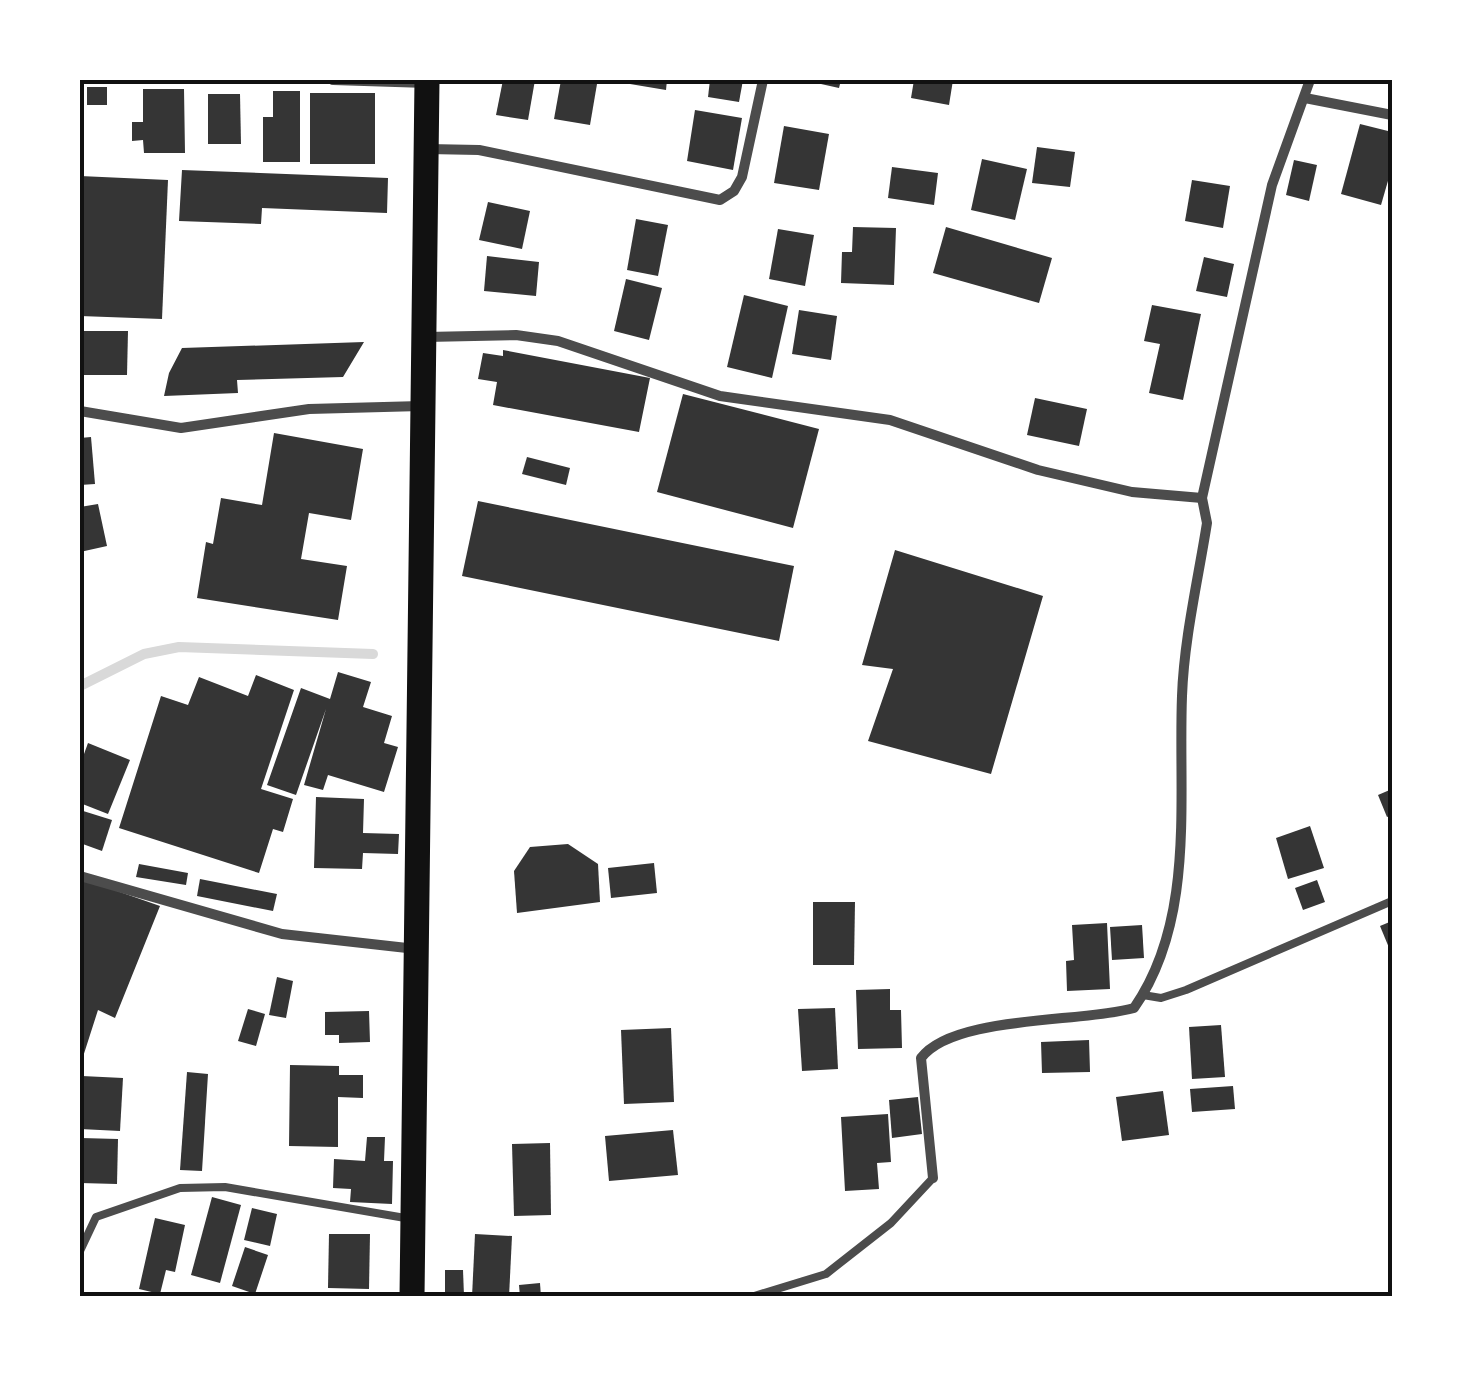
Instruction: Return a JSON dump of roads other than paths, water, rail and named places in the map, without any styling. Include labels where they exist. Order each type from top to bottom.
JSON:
[{"type":"main road","points":[[412,1297],[427,82]]},
{"type":"street","points":[[333,80],[427,82]]},
{"type":"street","points":[[426,149],[479,150],[720,200],[734,191],[742,177],[762,80]]},
{"type":"street","points":[[933,1178],[922,1058],[932,1043],[966,1033],[1134,1008],[1143,995],[1162,943],[1180,868],[1182,692],[1207,523],[1202,498],[1272,185],[1310,80]]},
{"type":"street","points":[[1305,98],[1392,116]]},
{"type":"street","points":[[423,337],[516,335],[558,340],[720,396],[890,420],[1038,470],[1132,492],[1202,498]]},
{"type":"street","points":[[80,412],[180,428],[308,409],[423,406]]},
{"type":"street","points":[[80,876],[282,934],[417,949]]},
{"type":"lane","points":[[1143,995],[1161,998],[1186,990],[1392,901]]},
{"type":"lane","points":[[751,1297],[826,1274],[891,1223],[933,1178]]},
{"type":"lane","points":[[80,1252],[82,1233],[96,1217],[180,1188],[226,1186],[411,1219]]},
{"type":"waterway","points":[[80,686],[144,654],[179,647],[373,654]]}]
